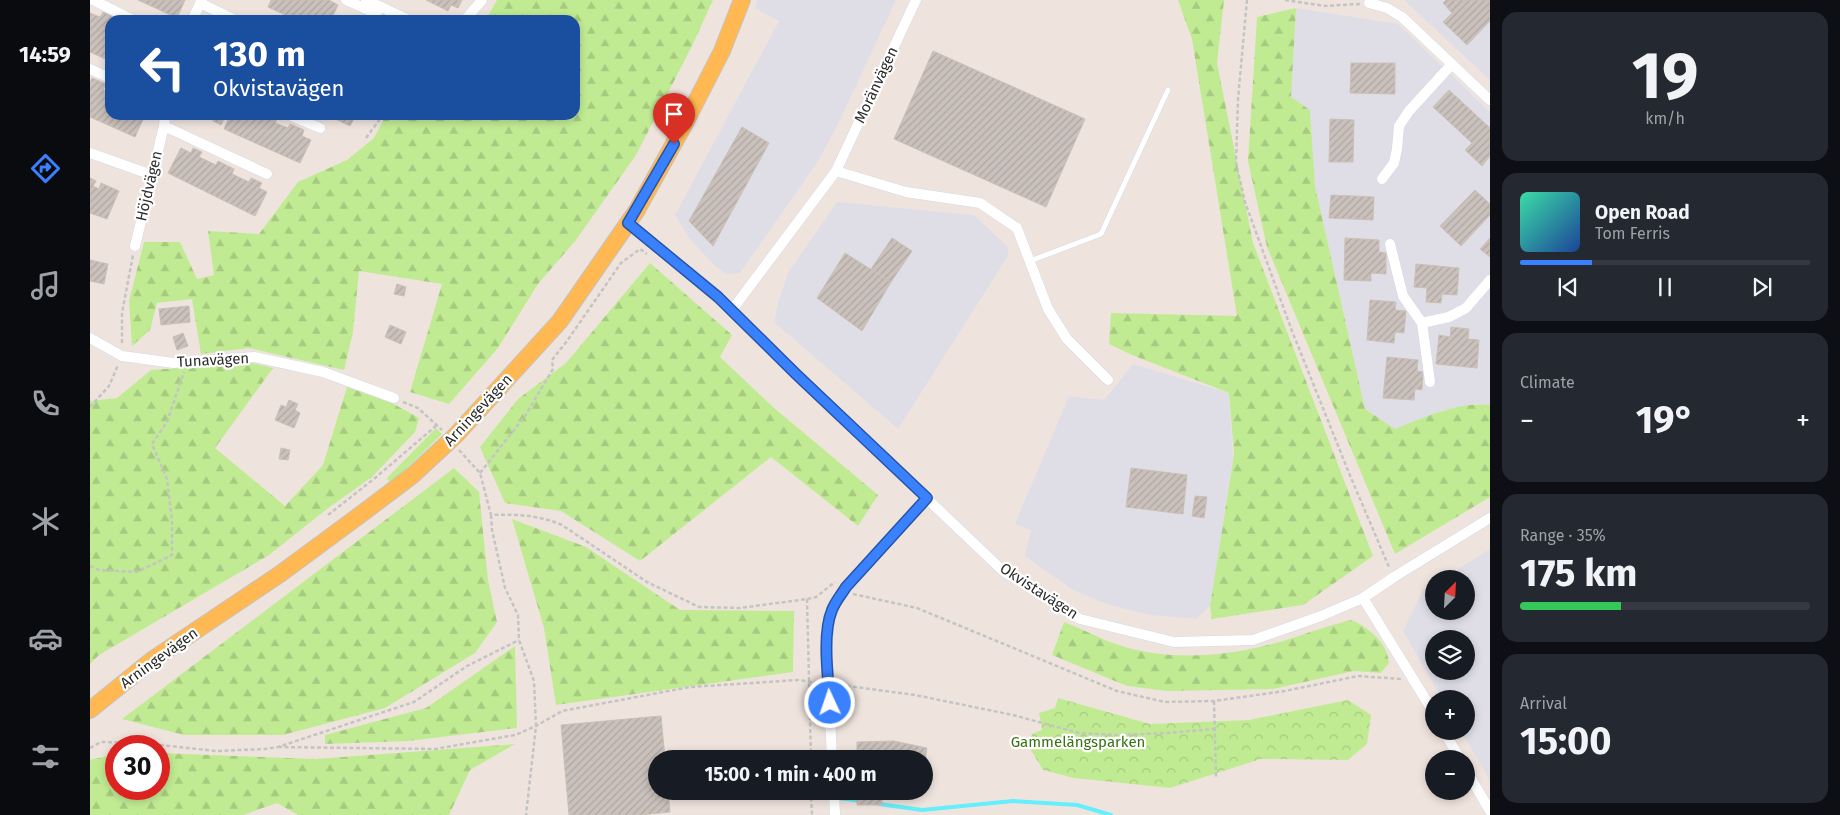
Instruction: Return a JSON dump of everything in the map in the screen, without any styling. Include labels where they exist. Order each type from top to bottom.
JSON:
[{"type":"main road","name":"Arningevägen","points":[[90,710],[152,660],[280,574],[413,476],[560,321],[628,223],[674,144],[722,50],[742,0]]},
{"type":"street","points":[[93,0],[123,15]]},
{"type":"street","points":[[346,0],[375,13],[382,7]]},
{"type":"street","points":[[366,0],[399,15]]},
{"type":"street","points":[[469,15],[482,0]]},
{"type":"street","name":"Moränvägen","points":[[732,310],[836,171],[916,0]]},
{"type":"street","points":[[194,15],[201,2],[226,15]]},
{"type":"street","points":[[1370,3],[1387,8],[1402,17],[1490,100]]},
{"type":"street","points":[[1382,179],[1394,163],[1399,126],[1409,111],[1452,64]]},
{"type":"street","points":[[90,69],[105,76]]},
{"type":"street","name":"Höjdvägen","points":[[135,246],[164,120]]},
{"type":"street","points":[[301,120],[320,128]]},
{"type":"street","points":[[164,126],[267,174]]},
{"type":"street","points":[[90,153],[152,175]]},
{"type":"street","points":[[836,171],[906,192],[980,203],[1017,228],[1048,309],[1067,338],[1108,380]]},
{"type":"street","name":"Okvistavägen","points":[[628,223],[732,310],[803,381],[1003,571],[1080,619],[1174,642],[1253,640],[1321,616],[1363,598],[1490,518]]},
{"type":"street","points":[[1390,244],[1403,296],[1422,323],[1430,382]]},
{"type":"street","points":[[1422,323],[1448,316],[1466,308],[1490,280]]},
{"type":"street","name":"Tunavägen","points":[[90,338],[122,356],[174,363],[254,358],[323,372],[394,398]]},
{"type":"street","points":[[832,750],[827,649],[829,620],[837,599],[846,587],[927,498]]},
{"type":"street","points":[[1363,598],[1425,697]]},
{"type":"street","points":[[1475,785],[1490,811]]},
{"type":"street","points":[[834,800],[835,815]]},
{"type":"lane","points":[[1030,261],[1100,234],[1168,90]]},
{"type":"path","points":[[1246,0],[1238,99],[1236,163],[1245,202],[1292,332],[1349,473],[1394,577]]},
{"type":"path","points":[[1285,0],[1325,6],[1370,3]]},
{"type":"path","points":[[366,138],[380,120]]},
{"type":"path","points":[[90,407],[109,386],[122,356],[122,313],[135,246]]},
{"type":"path","points":[[480,473],[525,416],[553,369],[552,360],[621,263],[640,249],[648,254]]},
{"type":"path","points":[[90,566],[99,570],[137,572],[172,555],[172,521],[167,478],[152,444],[167,422],[180,389],[186,362]]},
{"type":"path","points":[[394,398],[418,408],[437,425],[448,440],[480,473],[491,515],[492,530],[505,588],[518,615],[519,640],[534,681],[536,726],[526,815]]},
{"type":"path","points":[[328,515],[437,425]]},
{"type":"path","points":[[491,515],[533,516],[562,524],[648,582],[699,607],[740,608],[807,599],[816,597],[836,581],[855,595],[917,608],[1117,691],[1165,702],[1214,701],[1285,691],[1358,676],[1415,680]]},
{"type":"path","points":[[807,599],[810,750]]},
{"type":"path","points":[[278,747],[414,702],[467,666],[519,640]]},
{"type":"path","points":[[90,748],[101,742],[216,751],[278,747],[435,749],[516,736],[562,711],[690,687],[798,680],[915,695],[1012,714],[1079,733],[1168,733],[1214,729]]},
{"type":"path","points":[[1214,701],[1216,778]]},
{"type":"path","points":[[811,800],[812,815]]},
{"type":"shaded area","points":[[758,0],[896,0],[840,120],[819,160],[740,273],[727,274],[715,266],[689,238],[675,215],[779,21],[755,8]]},
{"type":"shaded area","points":[[1404,0],[1490,0],[1490,80]]},
{"type":"shaded area","points":[[1296,8],[1398,24],[1490,112],[1490,405],[1476,404],[1443,410],[1395,429],[1365,409],[1315,186],[1310,110],[1291,97]]},
{"type":"shaded area","points":[[837,202],[974,215],[1008,247],[1008,256],[898,429],[774,322],[788,273]]},
{"type":"shaded area","points":[[1133,364],[1229,393],[1233,458],[1210,606],[1196,619],[1150,615],[1103,603],[1070,588],[1025,556],[1031,530],[1015,524],[1069,396],[1104,400]]},
{"type":"shaded area","points":[[1490,549],[1490,781],[1475,755],[1475,750],[1472,750],[1466,740],[1475,740],[1475,690],[1437,690],[1431,680],[1475,680],[1475,630],[1425,630],[1425,669],[1403,631],[1425,589],[1425,620],[1475,620],[1475,570],[1456,570]]},
{"type":"green space","points":[[497,0],[713,0],[692,46],[636,155],[576,240],[538,284],[498,348],[449,404],[410,392],[442,284],[359,271],[353,332],[344,370],[249,348],[201,354],[192,299],[157,303],[150,330],[132,346],[129,301],[144,242],[180,242],[197,279],[214,275],[208,231],[259,234],[298,182],[347,160],[374,138],[383,120],[580,120],[580,15],[488,15]]},
{"type":"green space","points":[[1178,0],[1224,0],[1217,63],[1253,243],[1373,556],[1303,605],[1212,619],[1210,606],[1234,454],[1229,393],[1109,344],[1111,313],[1237,316],[1192,39]]},
{"type":"green space","points":[[1296,8],[1291,97],[1310,110],[1315,186],[1365,409],[1395,429],[1453,408],[1490,405],[1490,497],[1395,554],[1267,247],[1248,161],[1257,17]]},
{"type":"green space","points":[[650,263],[732,335],[720,357],[773,407],[878,495],[858,526],[771,457],[640,561],[561,511],[505,503],[480,447],[518,399],[566,363]]},
{"type":"green space","points":[[252,363],[273,368],[215,448],[285,506],[323,465],[347,387],[392,403],[419,418],[415,432],[372,477],[327,509],[269,555],[99,655],[90,664],[90,401],[117,398],[151,370]]},
{"type":"green space","points":[[436,428],[442,434],[401,474],[389,482],[387,478]]},
{"type":"green space","points":[[454,468],[479,492],[488,580],[497,622],[475,653],[385,708],[283,735],[184,735],[122,719]]},
{"type":"green space","points":[[512,519],[586,547],[680,610],[794,611],[793,672],[556,705],[544,628]]},
{"type":"green space","points":[[1352,620],[1371,632],[1385,649],[1389,663],[1381,673],[1354,671],[1273,689],[1167,691],[1127,686],[1052,655],[1064,622],[1131,649],[1152,653],[1196,655],[1240,651],[1283,641]]},
{"type":"green space","points":[[515,646],[517,728],[408,741],[325,744],[325,735],[426,708]]},
{"type":"green space","name":"Gammelängsparken","points":[[1058,698],[1150,724],[1249,720],[1348,700],[1371,715],[1367,744],[1348,760],[1261,759],[1170,788],[1074,778],[1043,770],[1029,747],[1032,734],[1042,730],[1039,713],[1055,708]]},
{"type":"green space","points":[[515,744],[470,770],[449,815],[298,815],[277,803],[243,815],[90,815],[90,760],[105,757],[105,800],[170,800],[170,753],[316,759]]},
{"type":"building","points":[[138,0],[185,0],[178,15],[170,15]]},
{"type":"building","points":[[271,0],[329,0],[338,5],[333,15],[285,15],[268,7]]},
{"type":"building","points":[[426,0],[462,0],[458,8],[451,5],[448,11]]},
{"type":"building","points":[[1446,0],[1490,0],[1490,21],[1467,45],[1443,22],[1452,13],[1443,3]]},
{"type":"building","points":[[103,12],[109,15],[105,15],[105,59],[90,52],[90,13],[100,17]]},
{"type":"building","points":[[933,51],[1085,119],[1046,207],[894,139]]},
{"type":"building","points":[[1351,63],[1395,63],[1395,94],[1350,93]]},
{"type":"building","points":[[92,78],[105,84],[103,90],[105,91],[105,120],[143,120],[135,137],[90,117],[90,83]]},
{"type":"building","points":[[1449,90],[1490,128],[1490,156],[1482,166],[1465,150],[1472,143],[1433,107]]},
{"type":"building","points":[[1330,119],[1354,120],[1353,162],[1329,162]]},
{"type":"building","points":[[214,120],[224,120],[221,125]]},
{"type":"building","points":[[228,120],[277,120],[275,123],[288,128],[290,124],[304,130],[302,136],[311,140],[300,163],[224,129]]},
{"type":"building","points":[[337,120],[353,120],[350,126]]},
{"type":"building","points":[[742,127],[769,143],[713,246],[689,221]]},
{"type":"building","points":[[181,148],[191,153],[193,148],[202,152],[199,157],[216,165],[218,161],[234,169],[232,174],[249,182],[251,178],[262,183],[259,188],[267,192],[255,216],[168,173]]},
{"type":"building","points":[[90,178],[96,181],[93,186],[99,189],[101,183],[119,191],[107,219],[90,213]]},
{"type":"building","points":[[1475,190],[1490,204],[1490,215],[1461,246],[1440,226]]},
{"type":"building","points":[[1331,195],[1374,197],[1373,220],[1329,218]]},
{"type":"building","points":[[892,238],[912,251],[891,282],[871,269]]},
{"type":"building","points":[[1345,238],[1379,240],[1379,252],[1386,253],[1386,274],[1371,273],[1371,281],[1344,280]]},
{"type":"building","points":[[1490,238],[1490,257],[1480,249]]},
{"type":"building","points":[[845,253],[891,282],[862,331],[817,298]]},
{"type":"building","points":[[90,260],[108,264],[104,284],[90,281]]},
{"type":"building","points":[[1416,264],[1459,268],[1457,295],[1442,294],[1441,303],[1426,302],[1427,288],[1414,287]]},
{"type":"building","points":[[397,284],[406,287],[404,296],[394,294]]},
{"type":"building","points":[[1370,300],[1396,302],[1395,310],[1406,311],[1404,333],[1395,332],[1394,343],[1367,340]]},
{"type":"building","points":[[189,306],[190,322],[161,325],[159,309]]},
{"type":"building","points":[[390,325],[406,332],[401,344],[385,337]]},
{"type":"building","points":[[1451,327],[1469,329],[1468,339],[1479,340],[1477,368],[1436,364],[1439,335],[1450,337]]},
{"type":"building","points":[[183,333],[188,346],[177,350],[173,337]]},
{"type":"building","points":[[1387,357],[1418,360],[1417,371],[1423,372],[1422,390],[1415,389],[1414,400],[1383,398]]},
{"type":"building","points":[[289,400],[298,404],[295,410],[300,413],[294,428],[275,420],[281,405],[286,407]]},
{"type":"building","points":[[281,448],[290,450],[288,460],[279,459]]},
{"type":"building","points":[[1131,468],[1187,475],[1183,514],[1126,507]]},
{"type":"building","points":[[1195,496],[1207,497],[1204,518],[1192,516]]},
{"type":"building","points":[[661,716],[664,750],[648,750],[648,800],[669,800],[670,812],[640,815],[569,815],[561,725]]},
{"type":"building","points":[[894,741],[927,748],[927,750],[857,750],[857,742]]},
{"type":"building","points":[[857,800],[882,800],[882,805],[857,805]]},
{"type":"waterway","points":[[854,800],[862,801]]},
{"type":"waterway","points":[[879,804],[922,810],[1013,801],[1077,805],[1111,815]]},
{"type":"route","points":[[674,144],[628,223],[718,297],[927,498],[846,587],[831,611],[827,649],[830,703]]}]
